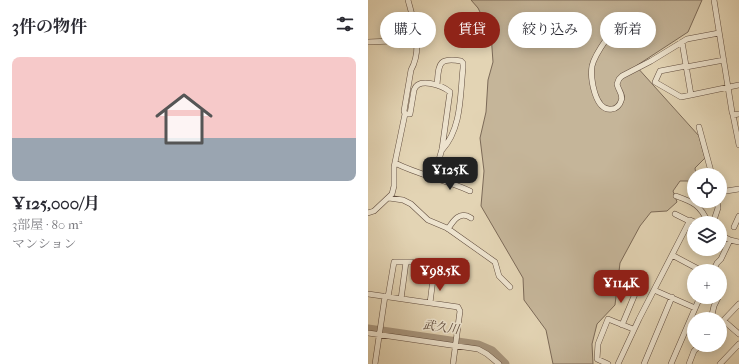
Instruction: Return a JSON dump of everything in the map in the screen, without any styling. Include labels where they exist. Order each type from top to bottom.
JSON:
[{"type":"street","points":[[408,0],[411,12]]},
{"type":"street","points":[[714,0],[728,87],[736,115],[739,145]]},
{"type":"street","points":[[602,48],[594,62],[592,72],[594,91],[600,103],[608,109],[611,109],[617,107],[621,102],[622,96],[617,84],[620,79],[687,38],[719,33]]},
{"type":"street","points":[[368,42],[380,42]]},
{"type":"street","points":[[682,42],[691,95]]},
{"type":"street","points":[[368,213],[374,211],[390,198],[394,188],[394,167],[405,114],[404,111],[411,70],[416,57],[417,48]]},
{"type":"street","points":[[437,85],[442,62],[448,60],[460,60],[464,68],[458,120],[451,136],[441,150]]},
{"type":"street","points":[[724,60],[660,71],[654,82],[682,97],[739,85]]},
{"type":"street","points":[[405,114],[410,114],[416,85],[423,83],[437,85],[446,89],[450,93],[441,150],[434,177]]},
{"type":"street","points":[[699,126],[710,168]]},
{"type":"street","points":[[395,163],[456,184],[470,191]]},
{"type":"street","points":[[727,191],[739,189]]},
{"type":"street","points":[[676,196],[697,205],[705,216]]},
{"type":"street","points":[[390,198],[406,201],[414,206],[428,220],[448,229],[495,262],[499,276],[510,287]]},
{"type":"street","points":[[675,214],[687,221]]},
{"type":"street","points":[[448,229],[455,219],[461,215],[467,215],[471,218]]},
{"type":"street","points":[[734,227],[739,216]]},
{"type":"street","points":[[618,364],[633,330],[687,226]]},
{"type":"street","points":[[727,239],[739,242]]},
{"type":"street","points":[[716,264],[721,259],[730,240]]},
{"type":"street","points":[[672,256],[688,264]]},
{"type":"street","points":[[375,364],[386,297],[394,262],[412,262],[420,271],[440,280]]},
{"type":"street","points":[[401,299],[406,262]]},
{"type":"street","points":[[430,303],[433,278]]},
{"type":"street","points":[[622,325],[635,294],[636,287]]},
{"type":"street","points":[[654,290],[695,308]]},
{"type":"street","points":[[368,294],[458,307],[460,311],[453,364]]},
{"type":"street","points":[[644,364],[672,297]]},
{"type":"street","points":[[671,364],[697,304]]},
{"type":"street","points":[[727,317],[739,304]]},
{"type":"street","points":[[608,364],[597,359],[598,344],[608,319],[633,330]]},
{"type":"street","points":[[727,326],[739,334]]},
{"type":"street","points":[[368,333],[455,345],[483,351],[499,364]]},
{"type":"street","points":[[720,364],[739,344]]},
{"type":"street","points":[[689,364],[694,352]]},
{"type":"shaded area","points":[[471,0],[702,0],[688,32],[636,66],[699,136],[705,158],[695,168],[687,168],[687,181],[680,181],[673,191],[677,202],[667,211],[651,212],[640,226],[620,263],[615,305],[597,324],[592,344],[593,364],[553,364],[546,330],[524,300],[523,278],[481,206],[484,171],[480,138],[486,112],[488,80],[493,62],[492,48],[500,48],[500,12],[480,12]]},
{"type":"waterway","name":"武久川","points":[[368,329],[478,345],[492,351],[505,364]]}]
